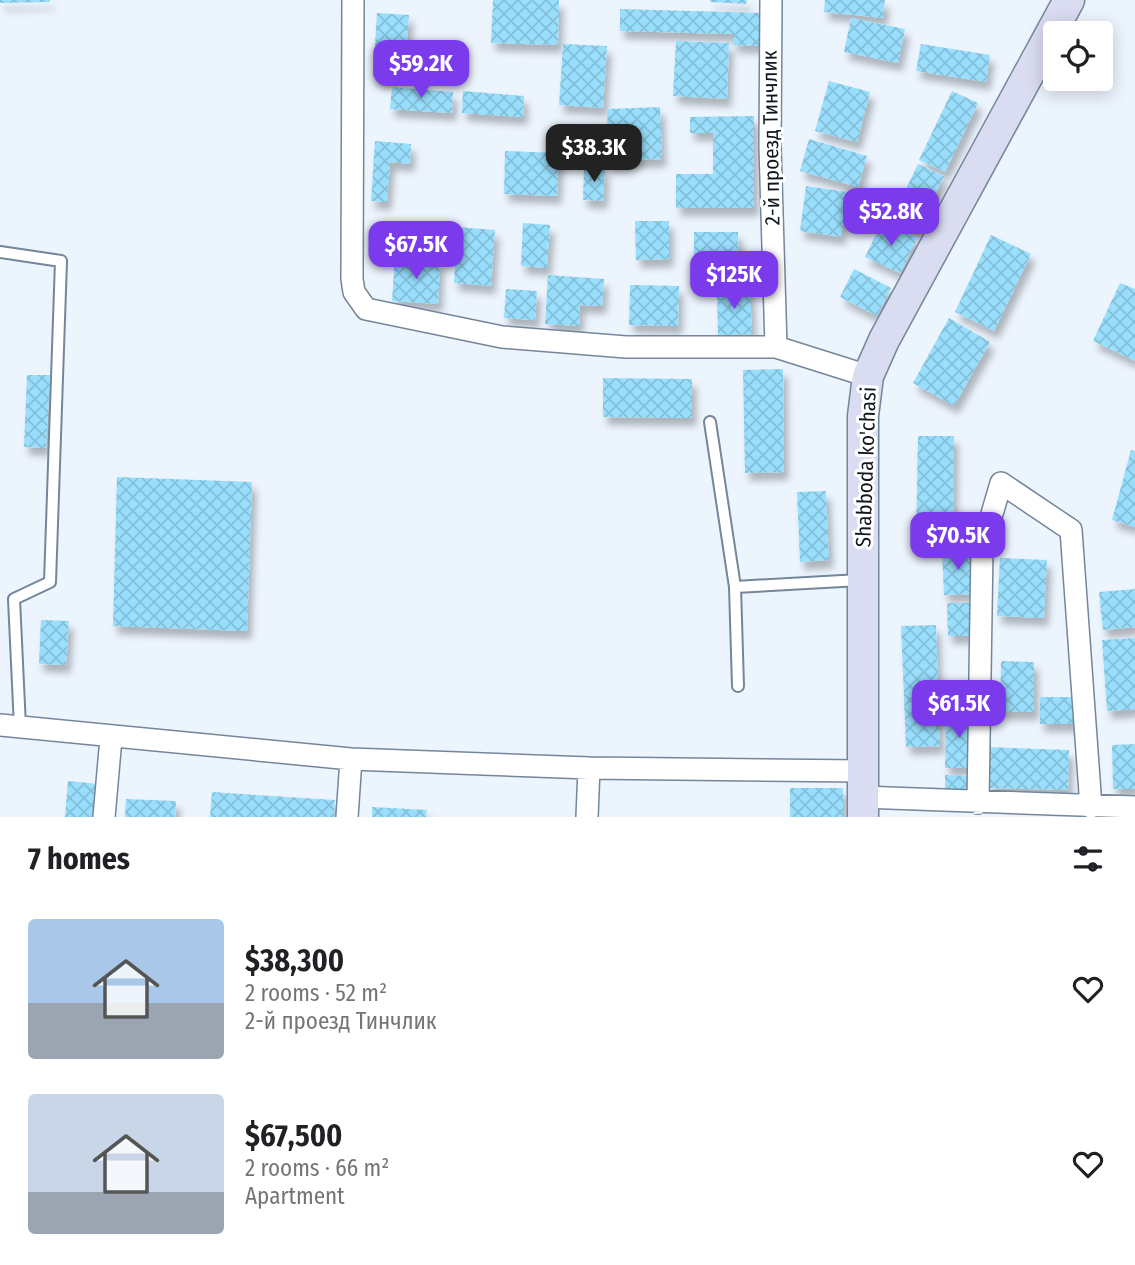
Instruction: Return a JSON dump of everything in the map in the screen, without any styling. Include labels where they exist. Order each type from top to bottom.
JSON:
[{"type":"street","points":[[353,0],[352,279],[354,292],[366,309],[502,337],[626,347],[776,347],[868,376]]},
{"type":"street","name":"2-й проезд Тинчлик","points":[[771,0],[770,145],[776,347]]},
{"type":"street","name":"Shabboda ko'chasi","points":[[863,795],[863,416],[868,376],[884,340],[1069,0]]},
{"type":"street","points":[[978,803],[982,548],[1001,483],[1071,530],[1091,807]]},
{"type":"street","points":[[10,726],[111,738],[351,759],[589,768],[863,795],[978,803],[1135,807]]},
{"type":"street","points":[[104,817],[111,738]]},
{"type":"street","points":[[347,817],[351,759]]},
{"type":"street","points":[[587,817],[589,768]]},
{"type":"lane","points":[[0,252],[61,261],[50,582],[14,599],[10,726]]},
{"type":"lane","points":[[710,422],[735,587],[738,686]]},
{"type":"lane","points":[[735,587],[863,580]]},
{"type":"building","points":[[0,0],[50,0],[50,2],[0,3]]},
{"type":"building","points":[[493,0],[559,0],[558,45],[491,43]]},
{"type":"building","points":[[710,0],[747,0],[746,4]]},
{"type":"building","points":[[825,0],[885,0],[883,18],[824,12]]},
{"type":"building","points":[[620,9],[762,13],[761,46],[733,45],[733,34],[620,31]]},
{"type":"building","points":[[377,13],[409,15],[404,79],[373,77]]},
{"type":"building","points":[[851,18],[905,29],[898,63],[844,52]]},
{"type":"building","points":[[676,41],[729,43],[727,99],[673,96]]},
{"type":"building","points":[[563,44],[607,46],[603,108],[559,105]]},
{"type":"building","points":[[921,44],[990,55],[986,82],[916,71]]},
{"type":"building","points":[[829,81],[870,92],[857,142],[815,131]]},
{"type":"building","points":[[392,87],[453,92],[452,113],[390,109]]},
{"type":"building","points":[[463,91],[524,96],[523,117],[462,113]]},
{"type":"building","points":[[952,91],[978,103],[945,172],[919,160]]},
{"type":"building","points":[[660,107],[662,159],[609,161],[607,109]]},
{"type":"building","points":[[754,116],[754,208],[676,208],[676,174],[713,174],[713,133],[690,133],[690,117]]},
{"type":"building","points":[[809,139],[867,156],[858,187],[800,171]]},
{"type":"building","points":[[375,141],[411,144],[410,164],[390,162],[387,202],[371,201]]},
{"type":"building","points":[[505,151],[559,153],[557,196],[504,194]]},
{"type":"building","points":[[918,164],[944,176],[917,233],[891,220]]},
{"type":"building","points":[[584,168],[605,169],[603,201],[583,200]]},
{"type":"building","points":[[806,186],[848,192],[841,237],[800,231]]},
{"type":"building","points":[[635,221],[669,221],[669,259],[636,260]]},
{"type":"building","points":[[882,222],[917,238],[900,273],[865,257]]},
{"type":"building","points":[[523,223],[550,225],[547,268],[521,266]]},
{"type":"building","points":[[457,227],[495,230],[491,286],[454,283]]},
{"type":"building","points":[[694,232],[738,232],[739,276],[694,277]]},
{"type":"building","points":[[991,235],[1031,254],[994,331],[955,312]]},
{"type":"building","points":[[395,258],[440,261],[438,304],[392,301]]},
{"type":"building","points":[[854,269],[891,288],[877,316],[840,297]]},
{"type":"building","points":[[548,275],[604,279],[602,306],[580,305],[579,326],[545,324]]},
{"type":"building","points":[[1120,283],[1135,289],[1135,361],[1093,341]]},
{"type":"building","points":[[630,285],[679,286],[678,326],[629,325]]},
{"type":"building","points":[[750,286],[752,334],[718,335],[717,287]]},
{"type":"building","points":[[506,289],[537,291],[535,320],[504,318]]},
{"type":"building","points":[[949,318],[990,342],[954,406],[913,383]]},
{"type":"building","points":[[783,369],[784,472],[745,473],[743,370]]},
{"type":"building","points":[[27,375],[50,375],[46,448],[24,447]]},
{"type":"building","points":[[603,378],[692,379],[692,418],[603,417]]},
{"type":"building","points":[[918,436],[954,436],[953,539],[916,539]]},
{"type":"building","points":[[1131,450],[1135,451],[1135,527],[1112,520]]},
{"type":"building","points":[[117,477],[252,482],[247,631],[113,626]]},
{"type":"building","points":[[826,491],[829,560],[800,562],[797,492]]},
{"type":"building","points":[[972,548],[974,594],[944,595],[942,549]]},
{"type":"building","points":[[1000,558],[1047,560],[1044,618],[997,616]]},
{"type":"building","points":[[1135,589],[1135,627],[1103,630],[1099,592]]},
{"type":"building","points":[[947,603],[971,603],[972,636],[948,636]]},
{"type":"building","points":[[41,620],[69,621],[66,665],[39,664]]},
{"type":"building","points":[[936,625],[940,746],[906,747],[901,626]]},
{"type":"building","points":[[1135,638],[1135,709],[1107,711],[1102,640]]},
{"type":"building","points":[[1001,661],[1034,662],[1034,712],[1000,712]]},
{"type":"building","points":[[1040,697],[1077,697],[1077,724],[1040,724]]},
{"type":"building","points":[[946,712],[973,713],[972,768],[945,768]]},
{"type":"building","points":[[1135,744],[1135,789],[1113,789],[1112,745]]},
{"type":"building","points":[[989,747],[1069,750],[1068,790],[988,788]]},
{"type":"building","points":[[945,775],[972,776],[972,797],[945,796]]},
{"type":"building","points":[[68,781],[99,784],[96,817],[65,817]]},
{"type":"building","points":[[790,788],[843,788],[843,817],[790,817]]},
{"type":"building","points":[[212,792],[335,800],[334,817],[210,817]]},
{"type":"building","points":[[126,799],[176,801],[175,817],[125,817]]},
{"type":"building","points":[[372,807],[427,810],[426,817],[372,817]]}]
